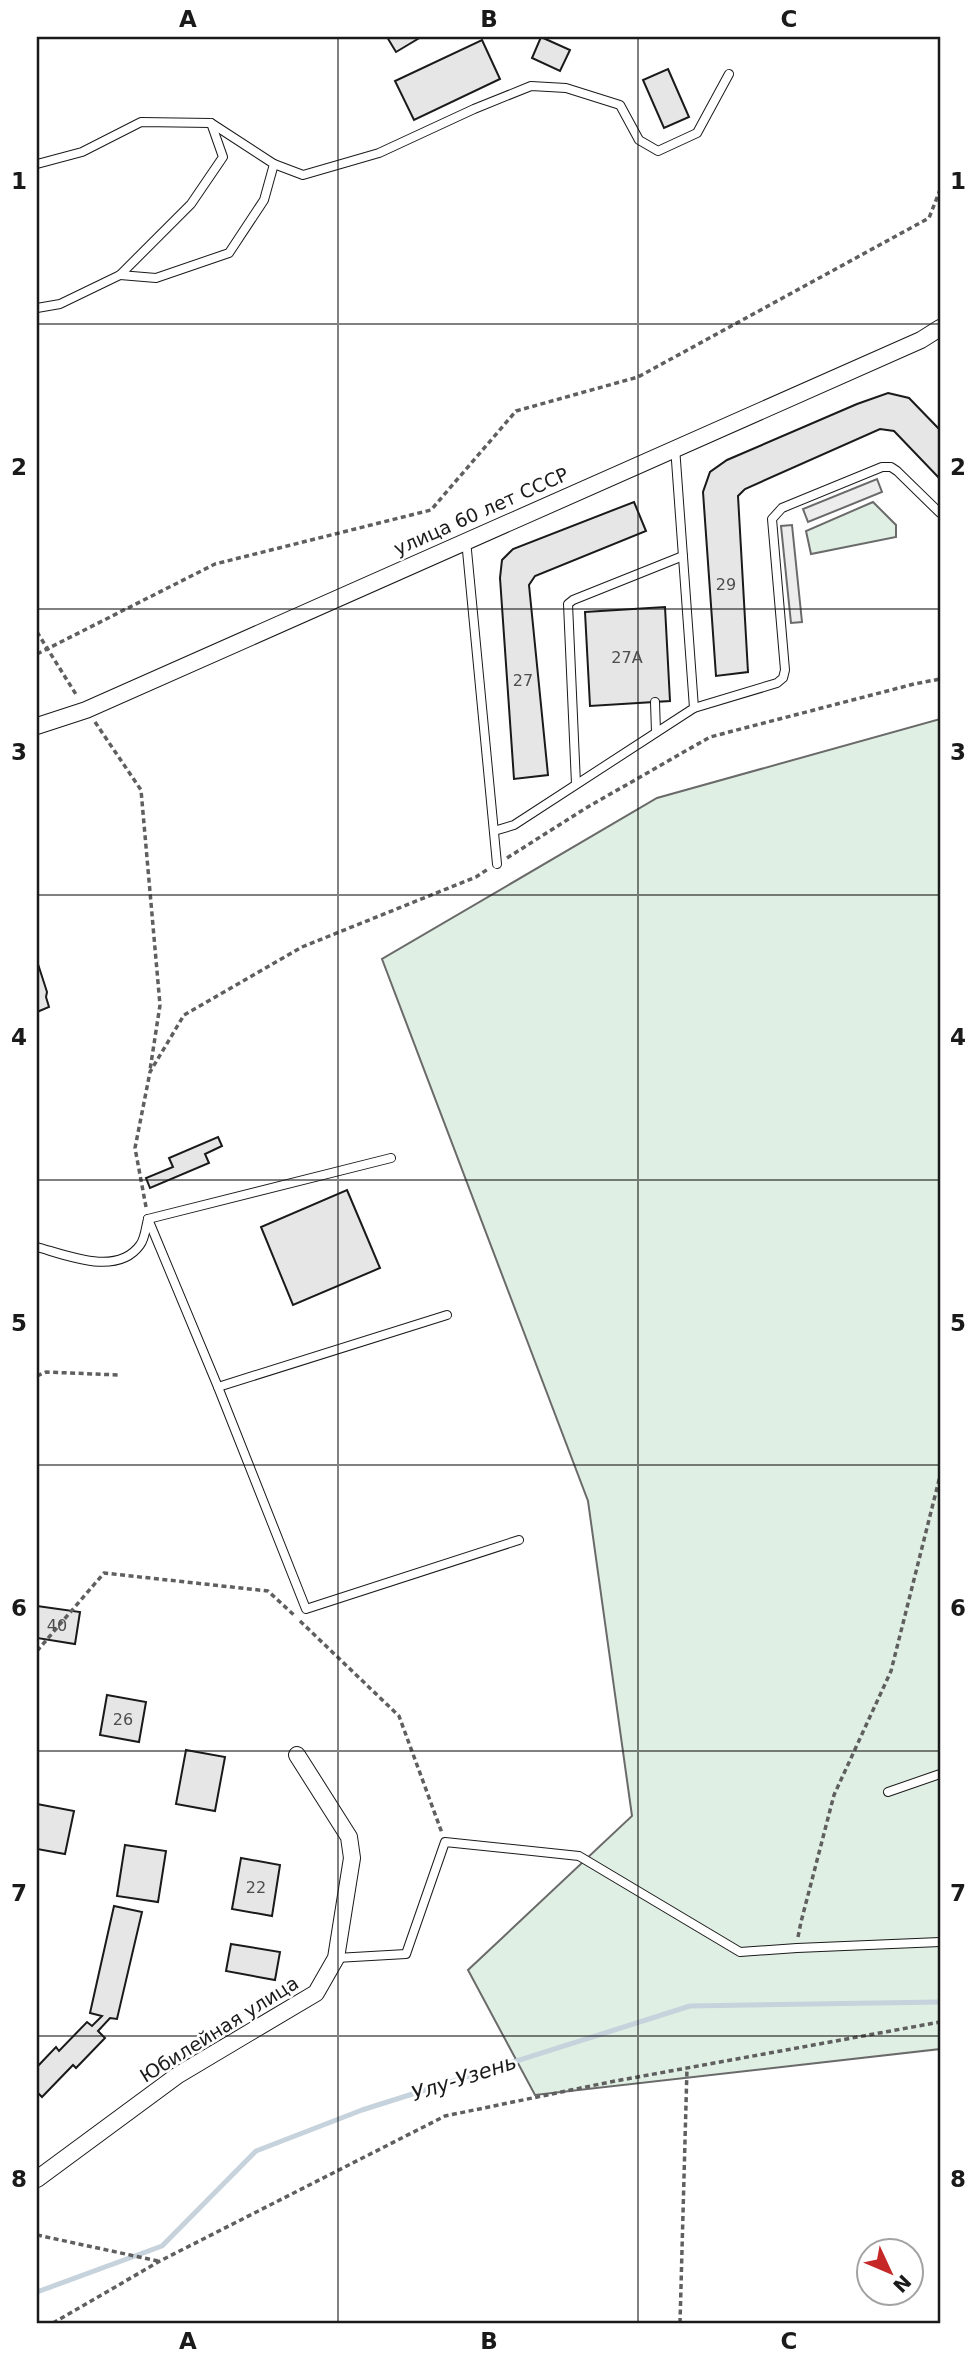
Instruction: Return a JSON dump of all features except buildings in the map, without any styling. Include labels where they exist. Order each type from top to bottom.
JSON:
[{"type":"street","name":"улица 60 лет СССР","points":[[37,726],[86,710],[674,447],[936,334]]},
{"type":"street","name":"Юбилейная улица","points":[[37,2179],[178,2075],[316,1993],[336,1958],[352,1857],[349,1837],[297,1755]]},
{"type":"lane","points":[[37,164],[82,152],[141,122],[211,123],[274,164],[303,175],[379,153],[531,86],[566,88],[620,105],[639,140],[657,150],[697,132],[729,74]]},
{"type":"lane","points":[[37,308],[60,304],[120,275],[191,204],[223,157],[211,123]]},
{"type":"lane","points":[[120,275],[156,278],[229,253],[264,200],[274,164]]},
{"type":"lane","points":[[674,447],[694,708]]},
{"type":"lane","points":[[494,831],[514,825],[694,708],[777,683],[783,678],[785,670],[772,519],[782,508],[882,467],[891,467],[940,513]]},
{"type":"lane","points":[[467,540],[497,864]]},
{"type":"lane","points":[[576,784],[568,604],[682,556]]},
{"type":"lane","points":[[655,702],[656,732]]},
{"type":"lane","points":[[148,1219],[391,1158]]},
{"type":"lane","points":[[37,1247],[93,1263],[124,1258],[141,1245],[148,1219]]},
{"type":"lane","points":[[148,1219],[306,1609],[519,1540]]},
{"type":"lane","points":[[218,1387],[447,1315]]},
{"type":"lane","points":[[888,1792],[940,1774]]},
{"type":"lane","points":[[336,1958],[406,1954],[445,1842],[579,1856],[740,1952],[940,1942]]},
{"type":"path","points":[[37,654],[215,564],[431,510],[516,411],[638,377],[929,218],[940,190]]},
{"type":"path","points":[[37,632],[141,790],[160,1005],[135,1148],[148,1219]]},
{"type":"path","points":[[150,1072],[184,1014],[302,947],[476,877],[586,808],[710,737],[940,679]]},
{"type":"path","points":[[37,1376],[46,1372],[119,1375]]},
{"type":"path","points":[[797,1948],[801,1922],[834,1795],[891,1671],[940,1476]]},
{"type":"path","points":[[37,1651],[104,1573],[268,1591],[399,1716],[445,1842]]},
{"type":"path","points":[[53,2323],[160,2261],[445,2116],[940,2022]]},
{"type":"path","points":[[680,2323],[687,2068]]},
{"type":"path","points":[[37,2235],[160,2261]]},
{"type":"green space","points":[[873,502],[896,525],[896,537],[811,554],[806,531]]},
{"type":"green space","points":[[940,719],[940,2049],[535,2095],[468,1970],[632,1816],[588,1501],[382,959],[657,798]]},
{"type":"shaded area","points":[[877,479],[882,492],[808,522],[803,509]]},
{"type":"shaded area","points":[[792,525],[802,622],[791,623],[781,526]]},
{"type":"waterway","name":"Улу-Узень","points":[[37,2292],[162,2246],[256,2151],[362,2110],[690,2006],[940,2002]]}]
